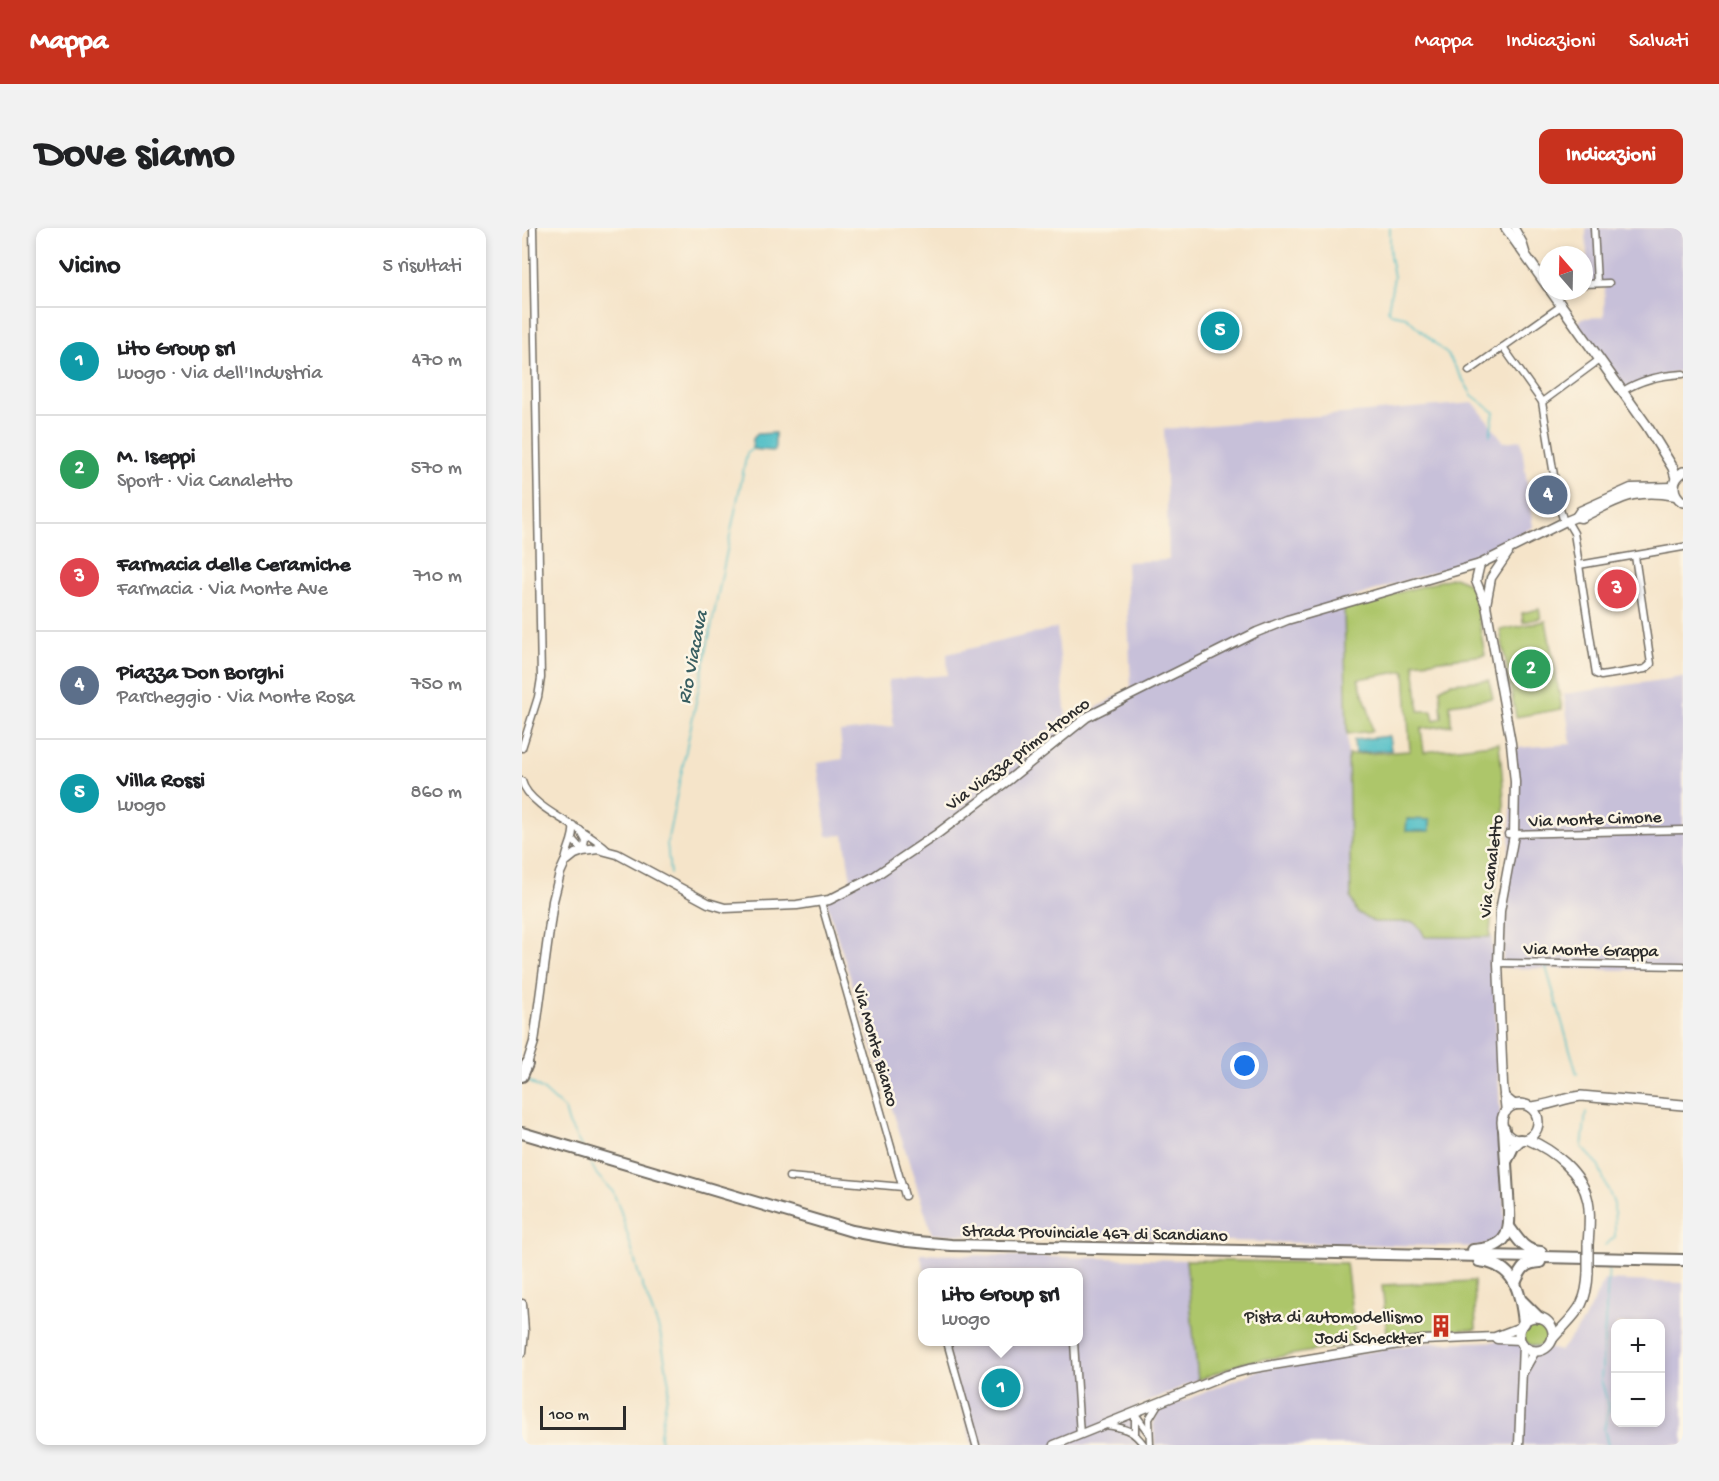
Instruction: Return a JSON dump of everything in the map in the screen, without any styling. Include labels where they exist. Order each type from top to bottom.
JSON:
[{"type":"main road","points":[[1506,228],[1539,275]]},
{"type":"main road","points":[[1557,300],[1647,426],[1679,484]]},
{"type":"main road","points":[[522,1076],[527,1064]]},
{"type":"main road","points":[[1417,1254],[1479,1250],[1496,1246],[1505,1239],[1510,1228],[1503,1122],[1506,1112],[1514,1106],[1547,1106],[1566,1098],[1581,1096],[1683,1105]]},
{"type":"main road","points":[[1526,1106],[1538,1124],[1549,1150]]},
{"type":"main road","points":[[1506,1163],[1513,1147],[1534,1134],[1547,1106]]},
{"type":"main road","points":[[1417,1254],[1454,1260],[1492,1262],[1503,1268],[1515,1283],[1522,1301],[1522,1342],[1528,1349],[1535,1351],[1548,1347],[1553,1338],[1575,1315],[1583,1303],[1587,1288],[1590,1210],[1588,1198],[1577,1176],[1549,1150],[1510,1137],[1504,1129]]},
{"type":"main road","name":"Strada Provinciale 467 di Scandiano","points":[[522,1131],[533,1133],[552,1142],[852,1231],[907,1241],[962,1246],[1683,1260]]},
{"type":"main road","points":[[522,1140],[552,1142]]},
{"type":"main road","points":[[1510,1228],[1522,1245],[1533,1251],[1569,1252],[1606,1258]]},
{"type":"main road","points":[[1515,1283],[1521,1270],[1530,1263],[1606,1258]]},
{"type":"main road","points":[[1522,1301],[1552,1328],[1553,1338]]},
{"type":"main road","points":[[1522,1325],[1532,1318],[1569,1320]]},
{"type":"street","points":[[522,748],[538,697],[541,678],[533,228]]},
{"type":"street","points":[[1515,228],[1523,242],[1527,258]]},
{"type":"street","points":[[1594,228],[1597,283]]},
{"type":"street","points":[[1593,283],[1609,283]]},
{"type":"street","points":[[1469,370],[1561,306]]},
{"type":"street","points":[[1503,347],[1542,402],[1559,506],[1574,533],[1596,674],[1600,676],[1645,669],[1651,664],[1635,556]]},
{"type":"street","points":[[1542,402],[1599,360]]},
{"type":"street","points":[[1623,391],[1634,385],[1661,377],[1683,374]]},
{"type":"street","name":"Via Viazza primo tronco","points":[[582,850],[609,851],[715,906],[738,909],[821,902],[844,894],[891,866],[1011,778],[1087,717],[1257,632],[1287,620],[1480,564],[1576,517],[1580,511],[1626,489],[1679,484]]},
{"type":"street","points":[[1579,565],[1683,548]]},
{"type":"street","name":"Via Canaletto","points":[[1486,605],[1491,578],[1510,550]]},
{"type":"street","points":[[1480,564],[1491,578]]},
{"type":"street","points":[[1454,572],[1466,574],[1476,581],[1480,564]]},
{"type":"street","name":"Via Canaletto","points":[[1476,581],[1486,605],[1511,743],[1515,782],[1511,834],[1500,911],[1498,963],[1506,1112]]},
{"type":"street","points":[[522,781],[535,802],[601,843],[609,851]]},
{"type":"street","points":[[566,862],[565,857],[576,827]]},
{"type":"street","points":[[527,1064],[534,1042],[553,901],[560,873],[566,862],[582,850],[585,840],[576,827]]},
{"type":"street","name":"Via Monte Cimone","points":[[1511,834],[1683,830]]},
{"type":"street","points":[[572,839],[582,850]]},
{"type":"street","name":"Via Monte Bianco","points":[[821,902],[905,1196]]},
{"type":"street","name":"Via Monte Grappa","points":[[1498,963],[1683,966]]},
{"type":"street","points":[[1504,1096],[1515,1104],[1526,1106]]},
{"type":"street","points":[[789,1177],[903,1187]]},
{"type":"street","points":[[522,1304],[524,1332],[522,1352]]},
{"type":"street","points":[[1054,1445],[1227,1375],[1249,1369],[1423,1340],[1495,1336],[1522,1325]]},
{"type":"street","points":[[1495,1336],[1497,1339],[1522,1342],[1519,1445]]},
{"type":"street","points":[[948,1346],[976,1445]]},
{"type":"street","points":[[1074,1346],[1080,1435]]},
{"type":"street","points":[[1522,1372],[1535,1351]]},
{"type":"street","points":[[1150,1445],[1149,1419],[1154,1406]]},
{"type":"street","points":[[1135,1414],[1149,1432]]},
{"type":"street","points":[[1135,1414],[1135,1433],[1144,1445]]},
{"type":"street","points":[[1107,1425],[1135,1433]]},
{"type":"shaded area","points":[[1586,228],[1683,228],[1683,371],[1670,373],[1625,393],[1577,325],[1582,318],[1604,317],[1605,283],[1593,284],[1593,246],[1587,246]]},
{"type":"shaded area","points":[[1474,403],[1504,442],[1521,440],[1533,527],[1469,561],[1344,600],[1351,898],[1374,922],[1413,922],[1425,937],[1492,936],[1505,1223],[1499,1239],[1479,1247],[932,1234],[825,898],[852,887],[844,835],[827,836],[817,763],[843,759],[840,732],[894,726],[888,680],[948,675],[947,654],[1057,628],[1067,728],[1084,715],[1131,688],[1126,562],[1169,560],[1164,429]]},
{"type":"shaded area","points":[[1683,677],[1683,971],[1502,968],[1515,748],[1571,744],[1564,694]]},
{"type":"shaded area","points":[[920,1254],[1186,1260],[1198,1380],[1138,1406],[1141,1445],[972,1445],[945,1346],[1083,1346],[1083,1268],[924,1268]]},
{"type":"shaded area","points":[[1604,1280],[1683,1283],[1683,1445],[1155,1445],[1153,1424],[1157,1412],[1262,1369],[1423,1343],[1516,1341],[1560,1351],[1583,1322]]},
{"type":"green space","points":[[1454,577],[1466,582],[1473,589],[1485,655],[1414,663],[1419,711],[1432,711],[1434,720],[1442,718],[1440,689],[1451,683],[1489,680],[1493,698],[1450,704],[1451,725],[1421,729],[1424,752],[1499,743],[1504,823],[1490,937],[1425,937],[1413,922],[1374,922],[1357,912],[1351,898],[1348,755],[1410,751],[1405,671],[1358,679],[1369,711],[1372,731],[1347,734],[1344,608]]},
{"type":"green space","points":[[1539,609],[1541,618],[1523,622],[1522,613]]},
{"type":"green space","points":[[1546,621],[1562,709],[1516,717],[1500,630]]},
{"type":"green space","points":[[1186,1260],[1346,1263],[1355,1338],[1383,1334],[1384,1339],[1242,1363],[1198,1380]]},
{"type":"green space","points":[[1474,1281],[1476,1329],[1387,1333],[1382,1285]]},
{"type":"green space","points":[[1536,1320],[1545,1324],[1549,1333],[1545,1342],[1536,1346],[1527,1342],[1523,1333],[1527,1324]]},
{"type":"water","points":[[775,433],[773,451],[752,449],[753,439],[757,434]]},
{"type":"water","points":[[1389,736],[1391,750],[1355,753],[1354,740]]},
{"type":"water","points":[[1407,819],[1430,820],[1430,831],[1406,831]]},
{"type":"waterway","points":[[1390,228],[1390,256],[1394,277],[1388,309],[1391,314],[1406,317],[1448,355],[1472,395],[1494,412],[1490,435]]},
{"type":"waterway","name":"Rio Viacava","points":[[670,874],[667,843],[747,453],[752,449]]},
{"type":"waterway","points":[[1482,572],[1485,589]]},
{"type":"waterway","points":[[1546,967],[1577,1074]]},
{"type":"waterway","points":[[524,1078],[544,1091],[565,1110],[569,1124],[581,1146]]},
{"type":"waterway","points":[[1586,1112],[1582,1147],[1597,1163],[1614,1204],[1615,1237],[1605,1245]]},
{"type":"waterway","points":[[588,1158],[597,1175],[613,1192],[640,1279],[660,1332],[669,1384],[660,1434],[661,1445]]},
{"type":"waterway","points":[[1608,1445],[1604,1429],[1609,1407],[1601,1380],[1609,1266]]},
{"type":"place","name":"Villa Rossi","points":[[1220,331]]},
{"type":"place","name":"Piazza Don Borghi","points":[[1548,495]]},
{"type":"place","name":"Farmacia delle Ceramiche","points":[[1617,589]]},
{"type":"place","name":"M. Iseppi","points":[[1531,669]]},
{"type":"place","name":"Pista di automodellismo Jodi Scheckter","points":[[1441,1326]]},
{"type":"place","name":"Lito Group srl","points":[[1001,1388]]}]
